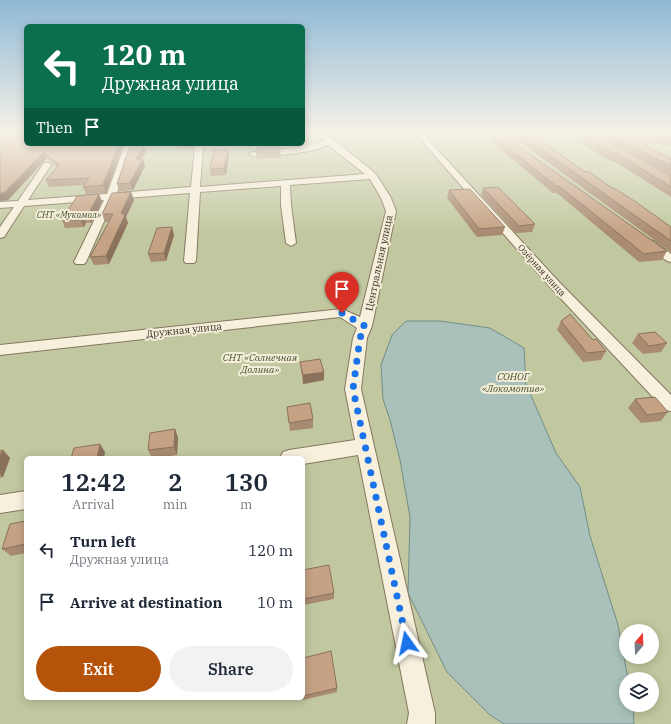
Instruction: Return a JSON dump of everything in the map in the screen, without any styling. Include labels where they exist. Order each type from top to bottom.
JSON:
[{"type":"street","points":[[0,235],[47,166]]},
{"type":"street","points":[[80,262],[111,197],[122,166]]},
{"type":"street","points":[[190,261],[197,166]]},
{"type":"street","name":"Центральная улица","points":[[360,166],[373,176],[386,198],[391,211],[365,326],[360,338],[353,389],[420,706],[421,724]]},
{"type":"street","name":"Озёрная улица","points":[[447,166],[556,286],[671,405]]},
{"type":"street","points":[[0,205],[373,176]]},
{"type":"street","points":[[286,183],[286,205],[291,243]]},
{"type":"street","points":[[641,237],[671,259]]},
{"type":"street","name":"Дружная улица","points":[[0,350],[342,313],[365,326]]},
{"type":"street","points":[[302,456],[365,446]]},
{"type":"street","points":[[0,504],[24,500]]},
{"type":"green space","points":[[0,166],[671,166],[671,724],[0,724]]},
{"type":"water","points":[[406,321],[440,321],[490,328],[524,348],[526,384],[556,453],[580,487],[590,536],[618,625],[619,664],[625,664],[627,672],[619,672],[619,712],[633,712],[634,724],[504,724],[490,715],[447,672],[408,593],[410,517],[400,460],[383,399],[381,365],[392,335]]},
{"type":"building","points":[[0,166],[31,166],[4,193],[0,193]]},
{"type":"building","points":[[58,166],[110,166],[103,185],[83,187],[89,178],[46,180]]},
{"type":"building","points":[[123,166],[139,166],[130,183],[117,184]]},
{"type":"building","points":[[211,166],[224,166],[224,168],[210,169]]},
{"type":"building","points":[[531,166],[546,166],[667,251],[644,254],[559,186],[556,186]]},
{"type":"building","points":[[565,166],[576,166],[585,172],[588,171],[612,188],[636,202],[671,227],[671,241]]},
{"type":"building","points":[[636,166],[652,166],[671,176],[671,187]]},
{"type":"building","points":[[498,187],[535,224],[519,226],[483,188]]},
{"type":"building","points":[[470,189],[505,227],[479,229],[449,190]]},
{"type":"building","points":[[131,192],[121,213],[125,215],[106,256],[90,257],[113,214],[102,214],[112,193]]},
{"type":"building","points":[[99,194],[88,215],[83,215],[80,220],[62,220],[77,196]]},
{"type":"building","points":[[172,227],[164,253],[148,254],[157,228]]},
{"type":"building","points":[[570,314],[593,340],[596,339],[606,351],[587,353],[561,321]]},
{"type":"building","points":[[655,332],[667,343],[649,346],[638,334]]},
{"type":"building","points":[[320,359],[324,372],[303,375],[300,362]]},
{"type":"building","points":[[655,397],[668,412],[647,415],[635,399]]},
{"type":"building","points":[[310,403],[313,419],[289,423],[287,407]]},
{"type":"building","points":[[175,429],[174,447],[148,450],[150,433]]},
{"type":"building","points":[[100,444],[97,456],[72,456],[74,448]]},
{"type":"building","points":[[24,521],[24,544],[2,549],[10,524]]},
{"type":"building","points":[[329,565],[334,593],[305,599],[305,570]]},
{"type":"building","points":[[331,651],[337,688],[305,696],[305,658]]},
{"type":"route","points":[[342,313],[365,326],[360,338],[353,389],[407,643]]},
{"type":"park label","name":"СНТ «Мукомол»","points":[[69,214]]},
{"type":"park label","name":"СНТ «Солнечная Долина»","points":[[260,362]]},
{"type":"park label","name":"СОНОГ «Локомотив»","points":[[513,382]]}]
